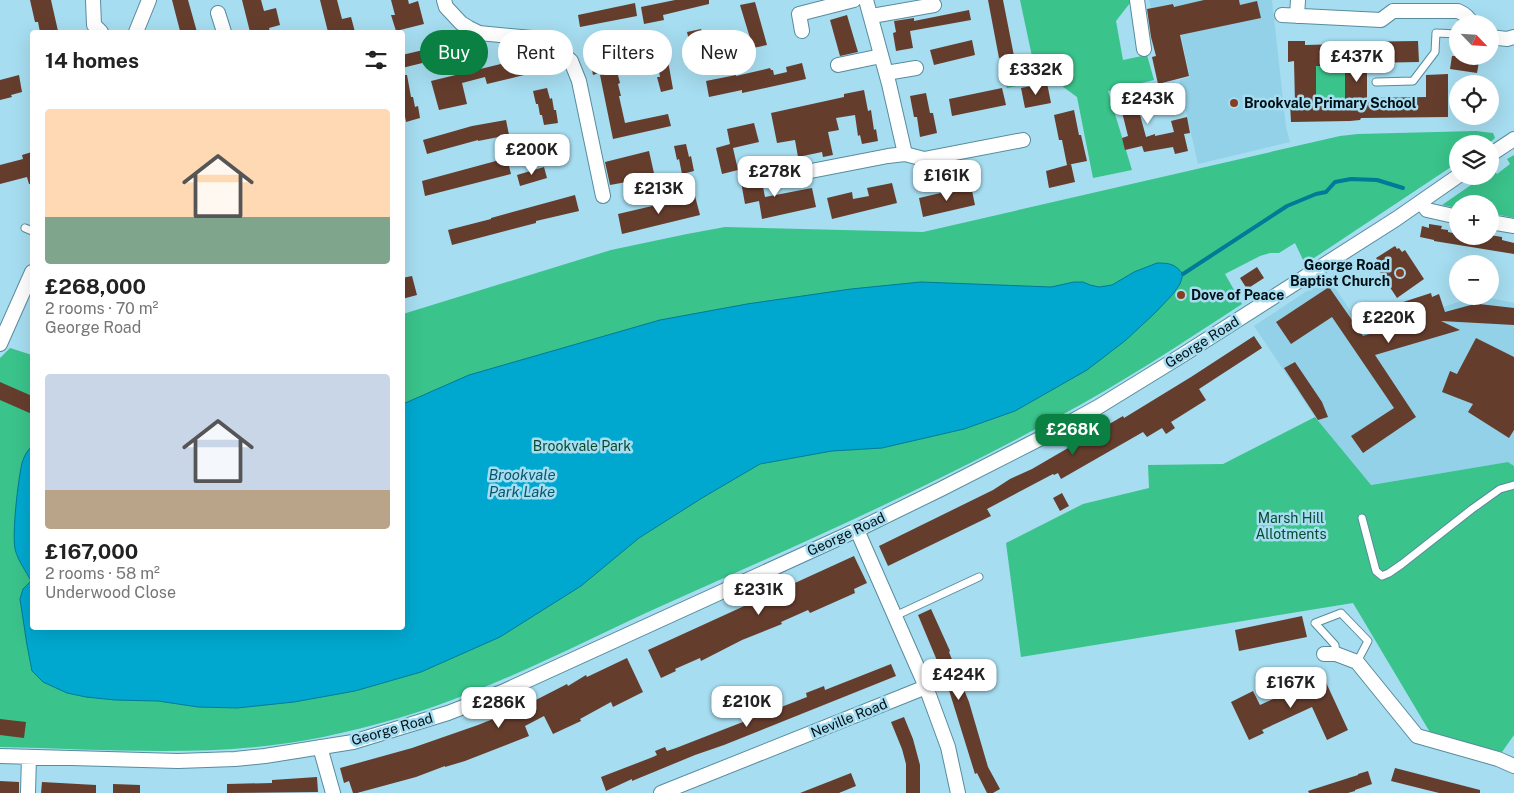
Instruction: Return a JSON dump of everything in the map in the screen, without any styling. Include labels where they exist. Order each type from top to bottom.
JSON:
[{"type":"street","points":[[93,0],[94,25],[99,30]]},
{"type":"street","points":[[137,30],[149,0]]},
{"type":"street","points":[[444,0],[446,7],[461,23],[479,33],[532,38],[556,47],[571,61],[579,81],[603,196]]},
{"type":"street","points":[[802,32],[799,14],[854,0]]},
{"type":"street","points":[[866,0],[872,16],[905,154]]},
{"type":"street","points":[[1138,0],[1144,49]]},
{"type":"street","points":[[1298,0],[1298,16]]},
{"type":"street","points":[[872,16],[934,5]]},
{"type":"street","points":[[1282,15],[1381,20],[1394,11],[1458,12],[1465,15]]},
{"type":"street","points":[[218,13],[223,30]]},
{"type":"street","points":[[1499,38],[1514,37]]},
{"type":"street","points":[[838,65],[881,56]]},
{"type":"street","points":[[886,73],[916,68]]},
{"type":"street","points":[[1499,149],[1514,139]]},
{"type":"street","points":[[780,177],[888,156],[905,154],[924,159],[1024,140]]},
{"type":"street","name":"George Road","points":[[0,756],[148,761],[226,760],[265,756],[353,742],[448,713],[502,692],[857,530],[941,489],[1098,407],[1347,251],[1449,182]]},
{"type":"street","points":[[1421,202],[1428,210],[1449,215]]},
{"type":"street","points":[[1499,224],[1514,226]]},
{"type":"street","points":[[0,344],[30,281]]},
{"type":"street","points":[[857,530],[926,687],[948,747],[958,793]]},
{"type":"street","points":[[1330,654],[1357,662],[1417,736],[1498,759],[1514,766]]},
{"type":"street","name":"Neville Road","points":[[661,793],[926,687]]},
{"type":"street","points":[[320,747],[333,793]]},
{"type":"street","points":[[28,793],[29,757]]},
{"type":"lane","points":[[1376,82],[1412,81],[1435,52],[1436,34],[1449,34]]},
{"type":"lane","points":[[1362,518],[1376,571],[1382,576],[1402,564],[1500,489],[1514,485]]},
{"type":"lane","points":[[895,616],[978,577]]},
{"type":"lane","points":[[1330,654],[1335,645],[1315,623],[1341,613],[1368,641],[1357,662]]},
{"type":"shaded area","name":"Brookvale Primary School","points":[[1149,0],[1272,0],[1286,127],[1290,142],[1198,164],[1179,80],[1190,77],[1174,4],[1151,8]]},
{"type":"shaded area","points":[[1328,277],[1365,333],[1449,305],[1499,305],[1499,300],[1514,303],[1514,466],[1508,462],[1370,485],[1315,417],[1254,326]]},
{"type":"green space","points":[[1020,0],[1130,0],[1130,3],[1116,21],[1123,60],[1147,55],[1154,80],[1108,91],[1132,170],[1093,178],[1077,97],[1051,78],[1007,88],[1002,71],[1033,61]]},
{"type":"green space","points":[[1316,66],[1345,66],[1345,101],[1316,101]]},
{"type":"green space","name":"Brookvale Park","points":[[1476,131],[1493,133],[1494,135],[1449,135],[1449,168],[1305,264],[1295,243],[1279,253],[1260,256],[1225,274],[1242,304],[1082,404],[914,491],[497,682],[399,718],[342,733],[283,744],[243,748],[162,751],[0,747],[0,358],[10,348],[30,354],[30,630],[405,630],[405,313],[611,250],[687,234],[725,227],[923,232],[1340,136]]},
{"type":"green space","points":[[1514,155],[1514,218],[1499,215],[1499,195],[1456,195],[1471,185],[1499,185],[1499,172],[1510,164],[1507,159]]},
{"type":"green space","points":[[1449,200],[1449,206],[1442,205]]},
{"type":"green space","name":"Marsh Hill Allotments","points":[[1315,417],[1371,485],[1508,462],[1514,466],[1514,735],[1502,752],[1431,734],[1353,603],[1021,657],[1006,543],[1083,504],[1149,488],[1148,465],[1223,464]]},
{"type":"water","name":"Brookvale Park Lake","points":[[1157,263],[1165,263],[1177,268],[1183,274],[1180,284],[1173,294],[1126,340],[1087,370],[1015,411],[964,429],[882,448],[832,451],[760,464],[639,538],[581,586],[500,637],[421,672],[355,691],[294,702],[237,708],[198,707],[158,701],[86,697],[67,693],[43,682],[32,671],[20,599],[23,589],[30,582],[30,630],[405,630],[405,403],[469,375],[660,320],[747,304],[851,289],[921,282],[1051,287],[1083,282],[1099,287],[1112,285],[1134,272]]},
{"type":"water","name":"Brookvale Park Lake","points":[[30,449],[30,579],[16,553],[14,541],[17,493],[22,463]]},
{"type":"building","points":[[30,0],[51,0],[58,30],[40,30],[38,22],[35,22]]},
{"type":"building","points":[[172,0],[188,0],[196,30],[180,30]]},
{"type":"building","points":[[242,0],[261,0],[264,11],[276,8],[280,25],[269,28],[270,30],[250,30]]},
{"type":"building","points":[[320,0],[337,0],[342,19],[351,17],[354,30],[328,30]]},
{"type":"building","points":[[391,0],[408,0],[409,4],[418,1],[424,24],[396,30],[391,15],[395,15]]},
{"type":"building","points":[[675,0],[709,0],[709,4],[663,15],[664,20],[644,24],[641,7]]},
{"type":"building","points":[[988,0],[1003,0],[1014,56],[999,58]]},
{"type":"building","points":[[1204,0],[1239,0],[1240,5],[1257,1],[1261,18],[1180,35],[1189,76],[1158,84],[1152,57],[1156,56],[1147,9],[1173,4],[1174,7]]},
{"type":"building","points":[[755,2],[767,45],[756,47],[756,30],[748,30],[740,5]]},
{"type":"building","points":[[635,3],[637,16],[580,27],[578,15]]},
{"type":"building","points":[[969,10],[971,20],[910,31],[913,48],[896,51],[893,33],[896,32],[894,21],[914,18],[914,21]]},
{"type":"building","points":[[847,15],[858,52],[840,56],[830,20]]},
{"type":"building","points":[[972,40],[975,55],[934,65],[930,50]]},
{"type":"building","points":[[1288,41],[1305,41],[1305,45],[1343,44],[1343,42],[1418,41],[1419,62],[1367,63],[1367,98],[1426,97],[1426,75],[1448,74],[1448,117],[1361,118],[1360,120],[1350,121],[1291,122],[1290,103],[1295,103],[1294,61],[1288,62]],"holes":[[[1316,66],[1345,66],[1345,101],[1316,101]]]},
{"type":"building","points":[[420,51],[420,64],[405,67],[405,54]]},
{"type":"building","points":[[802,63],[806,79],[742,93],[742,90],[709,97],[706,81],[736,75],[756,75],[756,71],[770,68],[773,70],[774,75],[787,72],[786,67]]},
{"type":"building","points":[[498,65],[498,75],[524,75],[487,84],[485,77],[462,83],[467,104],[439,110],[431,81],[456,75],[488,75],[488,67]]},
{"type":"building","points":[[1451,65],[1478,65],[1477,73],[1450,69]]},
{"type":"building","points":[[19,75],[22,92],[0,100],[0,80]]},
{"type":"building","points":[[405,75],[407,75],[411,97],[413,97],[415,107],[418,106],[420,118],[406,122]]},
{"type":"building","points":[[600,75],[618,75],[621,96],[619,96],[625,123],[668,114],[671,126],[613,139]]},
{"type":"building","points":[[660,75],[670,75],[673,89],[661,92],[657,77],[660,77]]},
{"type":"building","points":[[1047,83],[1051,103],[1025,108],[1021,88]]},
{"type":"building","points":[[1144,84],[1147,98],[1136,100],[1146,137],[1174,132],[1171,121],[1187,117],[1190,133],[1184,134],[1188,151],[1175,154],[1173,147],[1144,152],[1142,146],[1125,150],[1122,138],[1128,136],[1121,108],[1114,110],[1111,97],[1129,93],[1128,88]]},
{"type":"building","points":[[547,88],[550,99],[552,98],[554,110],[556,110],[558,123],[544,125],[533,91]]},
{"type":"building","points":[[1002,88],[1006,105],[952,116],[949,99]]},
{"type":"building","points":[[864,90],[868,111],[871,110],[878,141],[862,144],[860,135],[858,136],[855,115],[836,118],[839,130],[828,132],[833,155],[823,157],[822,152],[798,157],[795,140],[777,143],[771,113],[844,97],[844,94]]},
{"type":"building","points":[[926,93],[937,133],[920,137],[917,117],[914,117],[910,96]]},
{"type":"building","points":[[1074,110],[1087,161],[1067,165],[1054,115]]},
{"type":"building","points":[[506,120],[509,135],[478,140],[427,154],[423,140],[472,126]]},
{"type":"building","points":[[754,123],[759,142],[733,148],[738,170],[722,174],[716,148],[730,144],[727,129]]},
{"type":"building","points":[[686,144],[694,171],[682,174],[674,146]]},
{"type":"building","points":[[649,151],[656,182],[634,188],[632,181],[610,185],[605,162]]},
{"type":"building","points":[[30,153],[30,184],[27,177],[0,184],[0,165],[23,159],[22,155]]},
{"type":"building","points":[[507,158],[511,174],[425,196],[422,181]]},
{"type":"building","points":[[1071,164],[1075,182],[1049,188],[1046,171]]},
{"type":"building","points":[[544,167],[547,178],[520,186],[517,175]]},
{"type":"building","points":[[760,172],[765,197],[812,188],[816,207],[762,219],[759,201],[745,204],[740,176]]},
{"type":"building","points":[[892,183],[897,203],[832,219],[827,198],[852,192],[853,199],[869,196],[867,188]]},
{"type":"building","points":[[971,186],[975,205],[923,217],[919,198]]},
{"type":"building","points":[[575,195],[579,211],[452,245],[448,230]]},
{"type":"building","points":[[695,196],[700,215],[622,234],[618,214]]},
{"type":"building","points":[[1429,224],[1442,226],[1441,229],[1448,230],[1449,243],[1420,237],[1422,226],[1429,228]]},
{"type":"building","points":[[1499,236],[1502,237],[1502,240],[1514,243],[1514,254],[1459,245],[1499,245]]},
{"type":"building","name":"George Road Baptist Church","points":[[1395,246],[1402,252],[1405,250],[1424,279],[1397,298],[1376,266],[1380,264],[1376,258]]},
{"type":"building","points":[[1257,267],[1264,278],[1247,289],[1240,278]]},
{"type":"building","points":[[412,276],[417,295],[405,298],[405,277]]},
{"type":"building","points":[[1329,287],[1363,336],[1403,324],[1397,304],[1431,293],[1432,297],[1439,294],[1445,312],[1471,305],[1514,308],[1514,325],[1441,321],[1460,330],[1375,355],[1416,417],[1363,453],[1351,436],[1394,408],[1332,317],[1291,344],[1276,322]]},
{"type":"building","points":[[1254,336],[1262,348],[1199,389],[1206,400],[1171,422],[1175,428],[1166,434],[1162,428],[1147,437],[1143,432],[1061,479],[1058,473],[1053,474],[987,509],[991,516],[888,566],[879,546],[993,490],[1123,416],[1124,418]]},
{"type":"building","points":[[1476,338],[1514,357],[1514,430],[1509,438],[1468,412],[1473,404],[1442,392],[1450,371],[1457,374]]},
{"type":"building","points":[[1295,362],[1322,402],[1328,417],[1318,420],[1284,368]]},
{"type":"building","points":[[0,382],[30,395],[30,413],[0,400]]},
{"type":"building","points":[[1062,493],[1069,506],[1060,511],[1053,498]]},
{"type":"building","points":[[854,556],[867,583],[854,589],[855,593],[810,613],[808,610],[701,661],[700,658],[675,669],[676,671],[661,678],[648,650]]},
{"type":"building","points":[[931,609],[950,651],[969,702],[988,767],[1000,789],[993,793],[987,793],[977,773],[975,774],[948,687],[918,615]]},
{"type":"building","points":[[1302,616],[1307,637],[1239,651],[1235,630]]},
{"type":"building","points":[[627,658],[643,692],[613,707],[611,702],[580,719],[581,721],[553,734],[544,716],[525,726],[529,736],[465,761],[357,793],[353,793],[349,781],[344,783],[340,768],[412,748],[478,725],[531,704],[567,684],[568,686],[586,675],[587,677]]},
{"type":"building","points":[[891,664],[896,676],[632,781],[632,779],[606,791],[601,777],[653,757],[657,755],[655,751],[665,747],[667,751],[676,748],[807,697],[806,693],[824,686],[825,690]]},
{"type":"building","points":[[1323,676],[1348,730],[1327,740],[1312,707],[1262,730],[1264,733],[1249,740],[1231,702],[1253,691],[1260,705]]},
{"type":"building","points":[[904,717],[913,739],[920,765],[920,793],[906,793],[906,764],[891,722]]},
{"type":"building","points":[[0,719],[26,722],[24,738],[0,735]]},
{"type":"building","points":[[1395,768],[1480,790],[1480,793],[1439,793],[1391,781]]},
{"type":"building","points":[[1368,771],[1372,784],[1355,791],[1348,793],[1309,793],[1308,791],[1358,775]]},
{"type":"building","points":[[851,773],[856,786],[839,793],[800,793]]},
{"type":"building","points":[[317,777],[318,792],[227,793],[227,784],[272,783],[272,780]]},
{"type":"building","points":[[0,781],[19,782],[19,793],[0,793]]},
{"type":"building","points":[[42,782],[96,785],[96,793],[41,793]]},
{"type":"building","points":[[113,784],[140,785],[140,793],[113,793]]},
{"type":"waterway","points":[[1183,274],[1287,206],[1326,192],[1335,182],[1351,179],[1377,180],[1403,188]]},
{"type":"place","name":"Brookvale Primary School","points":[[1234,103]]},
{"type":"place","name":"George Road Baptist Church","points":[[1400,273]]},
{"type":"place","name":"Dove of Peace","points":[[1181,295]]}]
